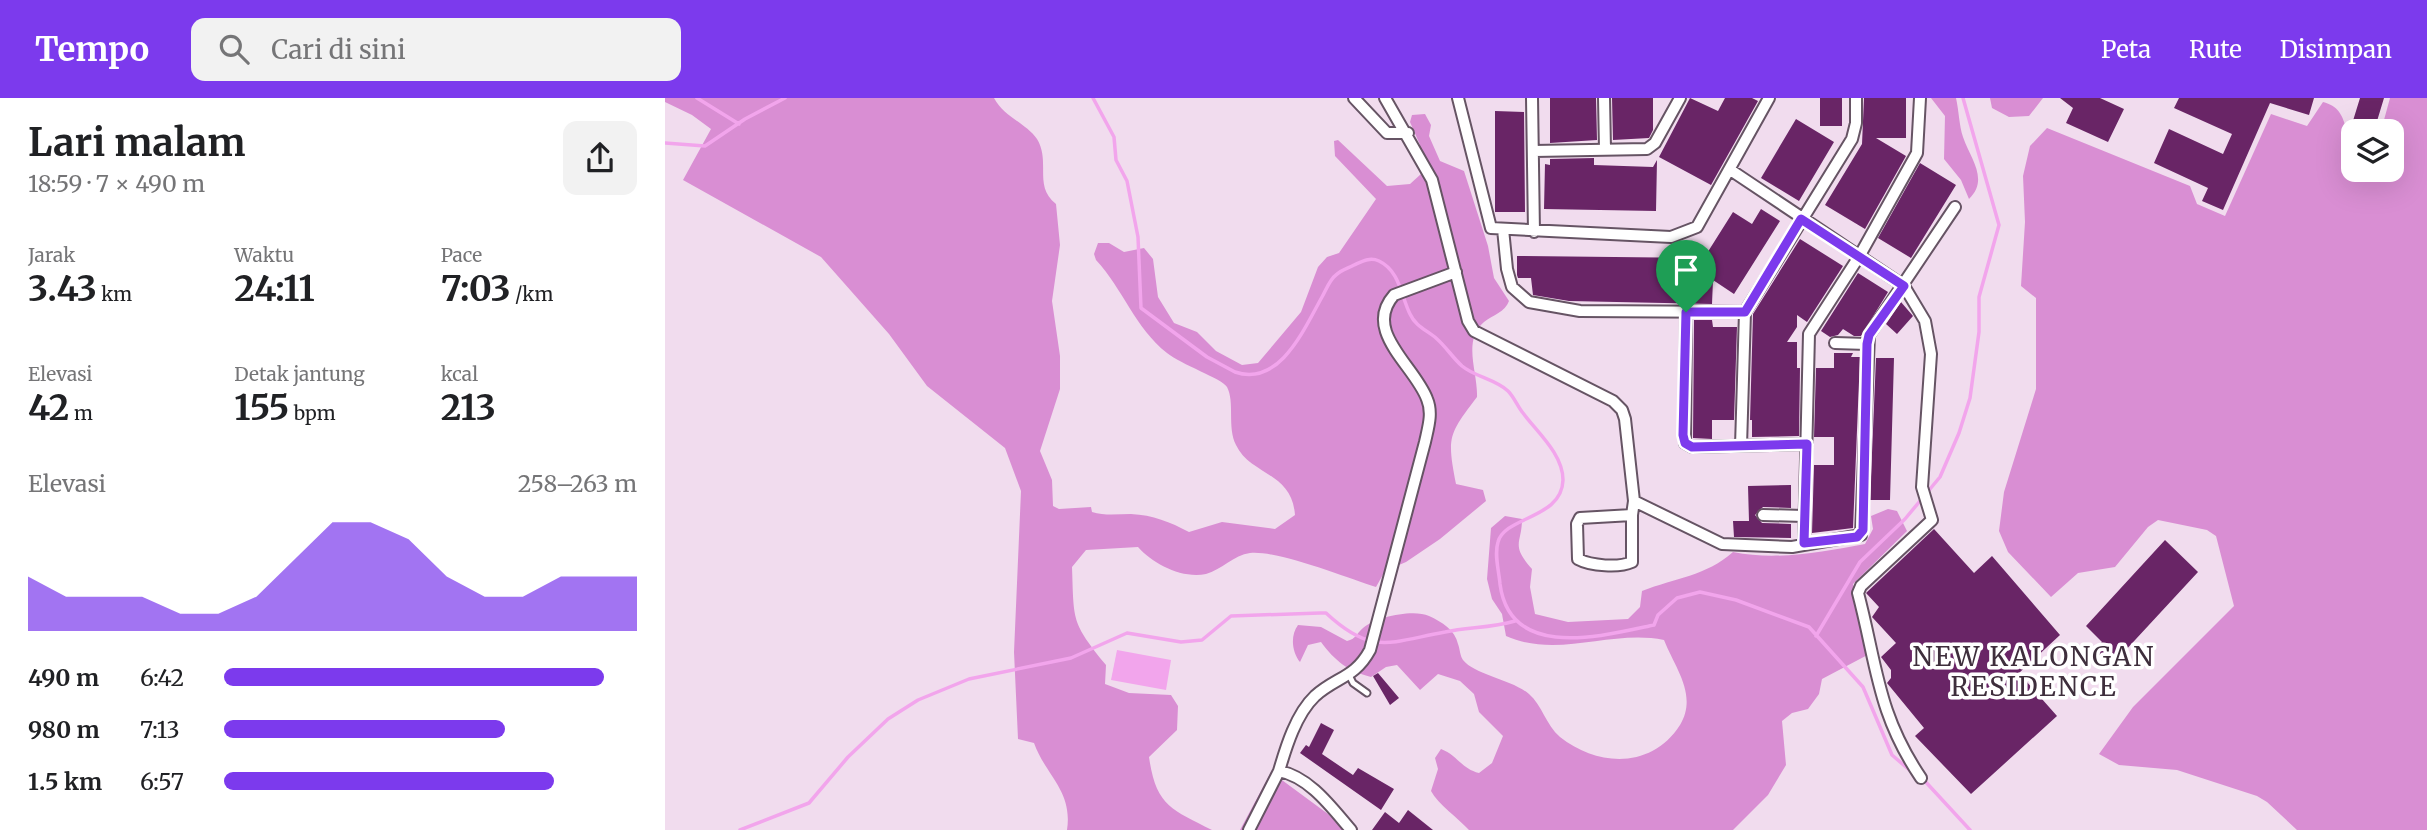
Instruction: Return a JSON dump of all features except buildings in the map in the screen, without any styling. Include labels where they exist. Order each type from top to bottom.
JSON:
[{"type":"street","points":[[1354,98],[1387,133],[1408,133]]},
{"type":"street","points":[[1385,98],[1408,133],[1432,180],[1468,321],[1474,331],[1613,401],[1622,410],[1635,501],[1632,515],[1632,562],[1623,565],[1579,559],[1577,524],[1580,518],[1632,515]]},
{"type":"street","points":[[1458,98],[1489,225],[1534,232],[1671,237],[1686,234],[1697,227],[1732,170],[1769,98]]},
{"type":"street","points":[[1532,98],[1534,232]]},
{"type":"street","points":[[1604,98],[1605,149]]},
{"type":"street","points":[[1534,151],[1647,149],[1652,146],[1680,98]]},
{"type":"street","points":[[1741,446],[1745,312],[1852,139],[1856,98]]},
{"type":"street","points":[[1804,543],[1809,334],[1860,254],[1917,153],[1920,98]]},
{"type":"street","points":[[1732,170],[1904,286],[1925,321],[1930,337],[1922,487],[1932,520],[1861,586],[1858,593],[1888,719],[1900,746],[1921,778]]},
{"type":"street","points":[[1635,501],[1722,544],[1792,547],[1804,543],[1857,537],[1863,530],[1869,335],[1955,207]]},
{"type":"street","points":[[1503,229],[1512,287],[1529,302],[1580,311],[1745,312]]},
{"type":"street","points":[[1249,830],[1279,771],[1291,738],[1314,697],[1361,666],[1370,650],[1430,416],[1428,401],[1419,382],[1390,343],[1382,322],[1394,295],[1456,272]]},
{"type":"street","points":[[1686,312],[1685,443],[1692,447],[1807,444]]},
{"type":"street","points":[[1835,343],[1867,344]]},
{"type":"street","points":[[1763,515],[1804,516]]},
{"type":"street","points":[[1279,771],[1288,773],[1319,793],[1352,830]]},
{"type":"lane","points":[[1349,675],[1353,683],[1367,693]]},
{"type":"shaded area","points":[[665,98],[994,98],[1003,110],[1037,139],[1043,156],[1045,189],[1056,204],[1060,245],[1052,301],[1060,356],[1060,389],[1040,451],[1052,480],[1053,506],[1059,509],[1091,507],[1092,512],[1097,513],[1147,516],[1189,532],[1222,522],[1275,529],[1295,515],[1292,501],[1279,482],[1251,463],[1236,445],[1227,387],[1167,353],[1146,332],[1096,260],[1094,254],[1098,243],[1109,243],[1124,252],[1144,248],[1153,259],[1158,297],[1174,323],[1197,332],[1216,351],[1242,365],[1258,363],[1301,312],[1318,267],[1327,257],[1339,253],[1376,199],[1335,156],[1334,141],[1338,140],[1387,186],[1410,184],[1421,174],[1420,145],[1410,122],[1412,115],[1425,114],[1431,125],[1429,136],[1440,161],[1464,171],[1488,246],[1494,278],[1509,301],[1502,311],[1484,322],[1477,330],[1472,347],[1477,397],[1460,420],[1452,437],[1451,456],[1456,484],[1483,490],[1486,501],[1440,539],[1406,562],[1385,571],[1376,587],[1295,560],[1262,553],[1244,554],[1212,572],[1197,575],[1169,569],[1138,547],[1086,550],[1072,567],[1074,610],[1080,629],[1106,665],[1105,684],[1129,693],[1171,695],[1178,706],[1177,730],[1149,757],[1152,773],[1161,796],[1168,804],[1212,830],[1067,830],[1066,805],[1057,784],[1034,743],[1018,739],[1014,652],[1021,491],[1005,448],[927,386],[889,334],[821,257],[683,180],[711,129],[692,115],[665,102]]},
{"type":"shaded area","points":[[1931,98],[1956,98],[1962,132],[1977,169],[1978,184],[1969,199],[1961,180],[1944,159],[1945,116]]},
{"type":"shaded area","points":[[1990,98],[2043,98],[2029,116],[2009,117],[1992,108]]},
{"type":"shaded area","points":[[2390,98],[2427,98],[2427,830],[2297,830],[2257,796],[2177,770],[2119,765],[2099,754],[2133,707],[2234,606],[2216,536],[2207,530],[2158,520],[2148,527],[2115,567],[2078,573],[2051,597],[2008,552],[1999,531],[2004,492],[2036,389],[2036,298],[2021,286],[2025,222],[2023,176],[2030,146],[2047,128],[2190,186],[2197,204],[2225,216],[2271,114],[2307,126],[2323,102],[2339,111],[2343,119],[2341,182],[2404,182],[2404,119],[2384,119]]},
{"type":"shaded area","points":[[1888,509],[1897,511],[1907,531],[1853,584],[1870,615],[1875,651],[1822,679],[1819,694],[1808,709],[1792,713],[1782,721],[1786,765],[1768,795],[1733,830],[1469,830],[1431,791],[1438,769],[1435,758],[1441,749],[1479,773],[1492,763],[1503,736],[1479,712],[1474,694],[1460,681],[1438,674],[1420,690],[1397,665],[1386,667],[1371,677],[1363,675],[1331,655],[1321,642],[1308,645],[1300,662],[1294,649],[1293,639],[1298,625],[1321,627],[1347,641],[1369,624],[1385,618],[1414,613],[1429,616],[1451,631],[1462,658],[1469,665],[1529,694],[1551,727],[1575,747],[1607,758],[1640,756],[1655,750],[1668,739],[1685,714],[1686,692],[1664,640],[1625,638],[1545,645],[1506,636],[1502,614],[1492,599],[1487,579],[1491,528],[1505,516],[1522,519],[1519,549],[1532,569],[1530,587],[1535,614],[1568,622],[1628,619],[1640,607],[1642,591],[1701,571],[1733,552],[1782,556],[1865,544],[1873,529],[1871,516]]},
{"type":"shaded area","points":[[1117,650],[1171,660],[1166,690],[1111,680]]},
{"type":"shaded area","points":[[1271,772],[1328,814],[1343,830],[1240,830]]},
{"type":"waterway","points":[[697,98],[739,124]]},
{"type":"waterway","points":[[665,143],[705,146],[745,119],[785,98]]},
{"type":"waterway","points":[[1093,98],[1114,137],[1116,160],[1127,181],[1138,237],[1141,308],[1207,357],[1235,372],[1251,374],[1265,371],[1289,352],[1334,277],[1357,264],[1373,259],[1386,265],[1396,277],[1410,314],[1419,325],[1437,339],[1462,366],[1510,393],[1554,452],[1562,470],[1563,480],[1560,493],[1553,502],[1544,510],[1511,527],[1503,533],[1498,542],[1500,584],[1507,608],[1521,624],[1539,634],[1561,638],[1609,634],[1654,625],[1658,615],[1677,598],[1700,592],[1736,600],[1809,627],[1863,687],[1892,755],[1913,773]]},
{"type":"waterway","points":[[1816,636],[1860,562],[1905,519],[1940,477],[1959,433],[1970,398],[1979,332],[1979,297],[1999,225],[1963,98]]},
{"type":"waterway","points":[[740,830],[809,803],[848,757],[888,719],[918,700],[969,679],[1071,658],[1127,633],[1181,642],[1202,640],[1231,616],[1326,613],[1356,636],[1369,641],[1395,642],[1515,621]]},
{"type":"waterway","points":[[1923,779],[1970,830]]},
{"type":"district","name":"NEW KALONGAN RESIDENCE","points":[[2034,672]]},
{"type":"route","points":[[1801,219],[1860,254],[1904,286],[1869,335],[1867,344],[1861,536],[1804,543],[1807,444],[1692,447],[1685,443],[1686,312],[1745,312],[1801,219]]}]
